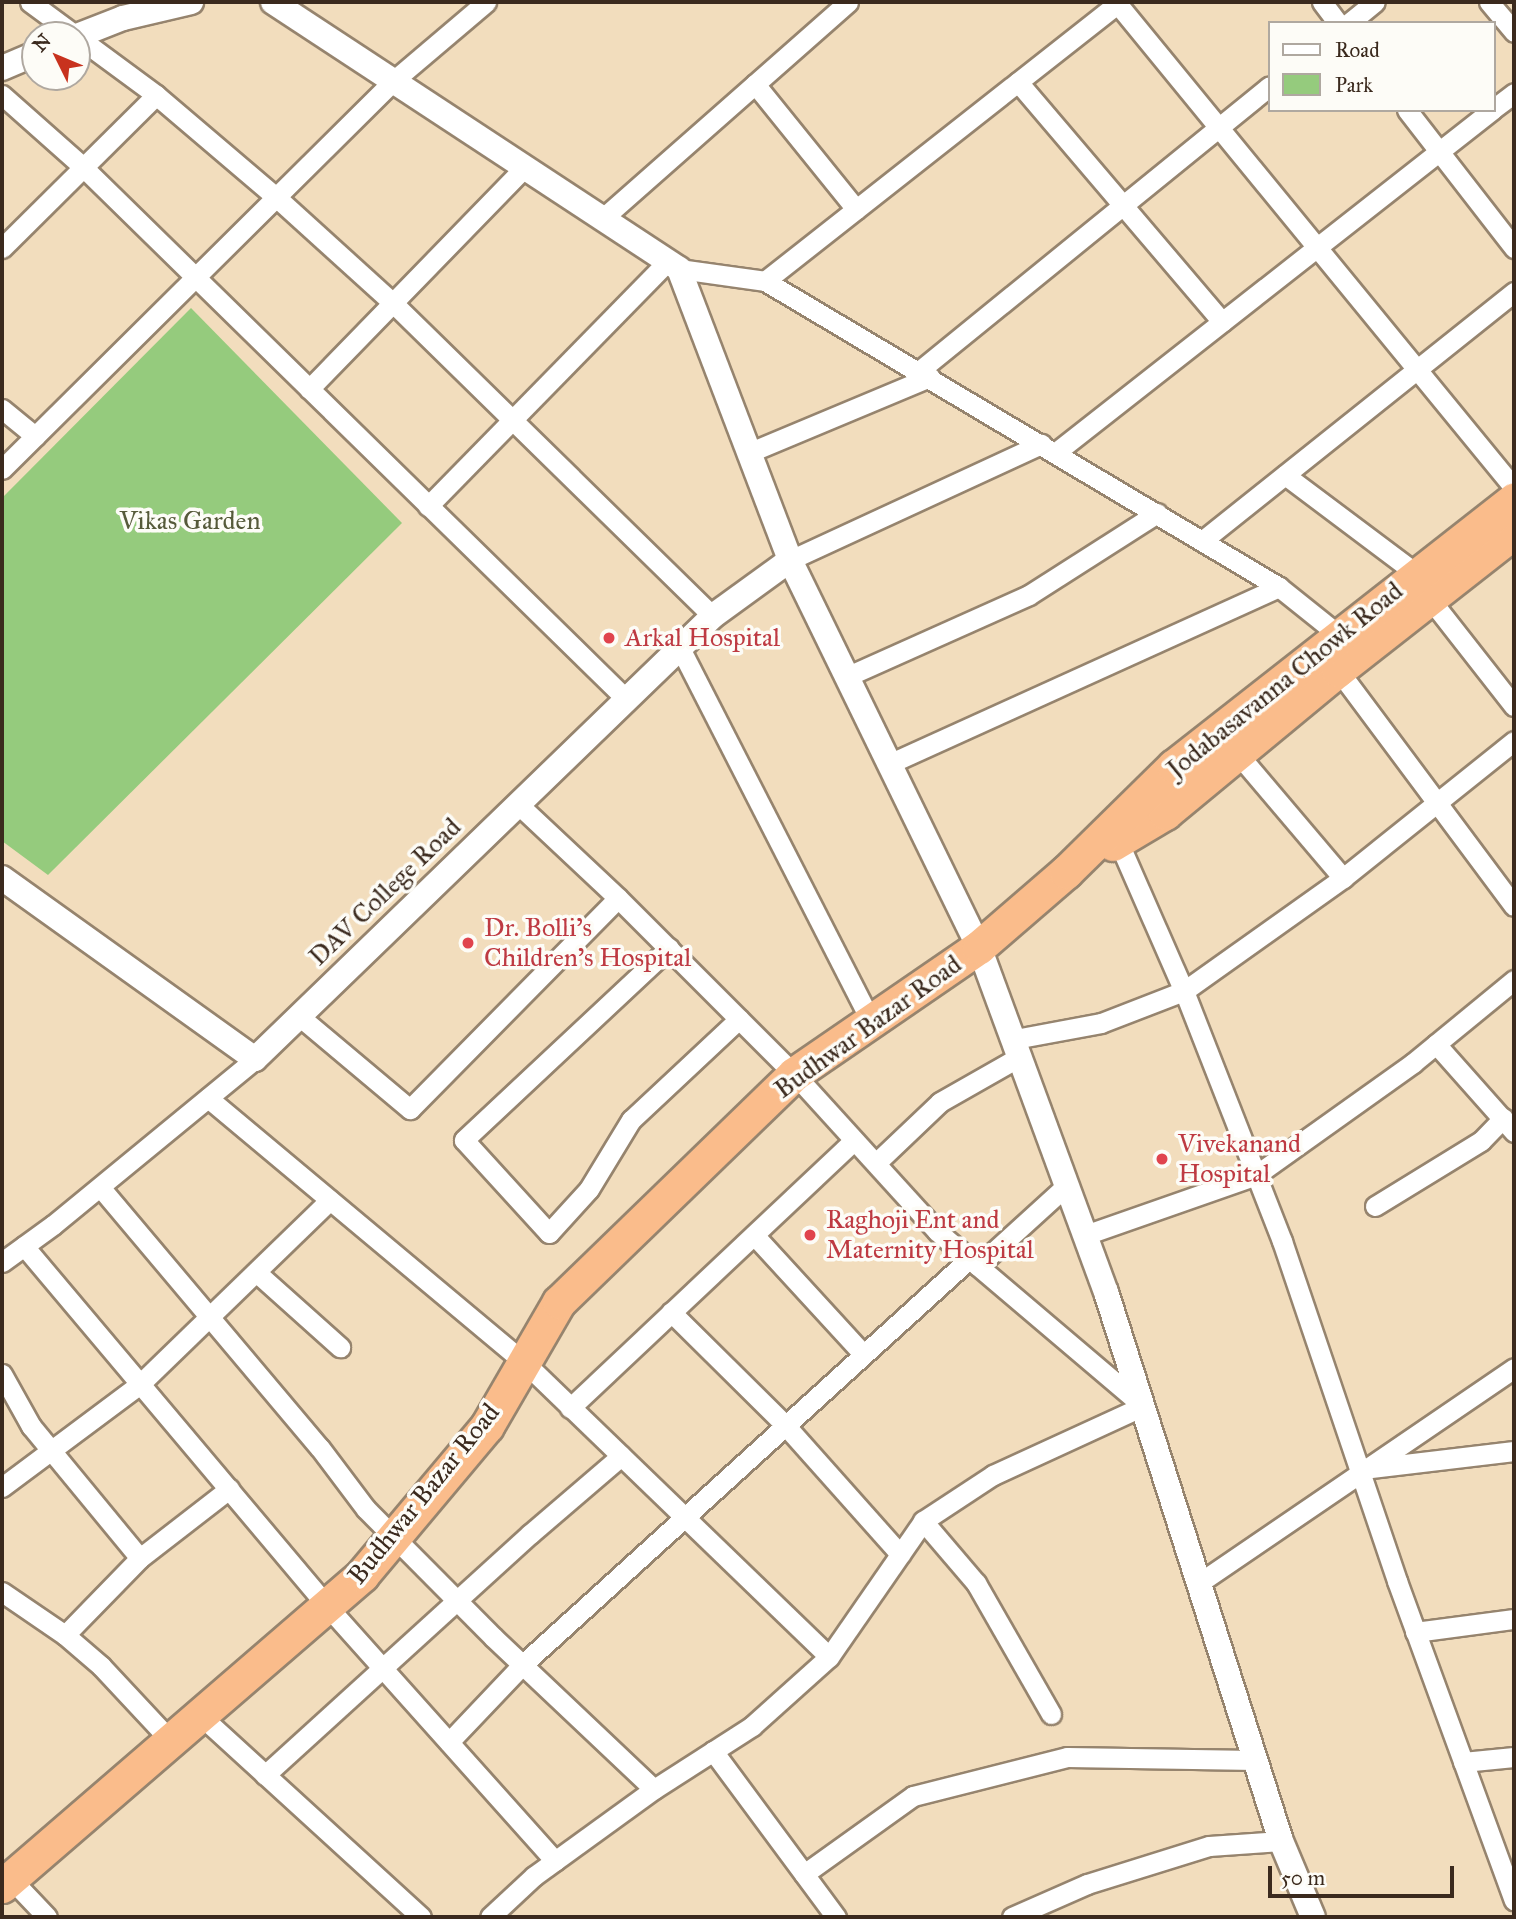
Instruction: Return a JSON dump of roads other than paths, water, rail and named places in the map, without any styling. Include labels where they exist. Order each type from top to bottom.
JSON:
[{"type":"highway","name":"Jodabasavanna Chowk Road","points":[[1066,872],[1165,813],[1338,670],[1514,499]]},
{"type":"highway","name":"Jodabasavanna Chowk Road","points":[[979,947],[1066,872],[1174,766],[1339,635],[1514,532]]},
{"type":"highway","name":"Budhwar Bazar Road","points":[[6,1883],[362,1576],[487,1426],[559,1302],[794,1074],[979,947]]},
{"type":"street","points":[[30,2],[56,21]]},
{"type":"street","points":[[91,29],[132,10],[191,2]]},
{"type":"street","points":[[273,2],[673,265],[765,281],[1279,587],[1339,635]]},
{"type":"street","points":[[2,469],[393,81],[486,2]]},
{"type":"street","points":[[602,219],[848,2]]},
{"type":"street","points":[[765,281],[1118,2],[1514,488]]},
{"type":"street","points":[[1322,2],[1336,21]]},
{"type":"street","points":[[1351,21],[1375,2]]},
{"type":"street","points":[[1489,2],[1514,32]]},
{"type":"street","points":[[91,46],[156,95],[276,197],[393,303],[713,616]]},
{"type":"street","points":[[2,68],[21,60]]},
{"type":"street","points":[[1018,82],[1222,322]]},
{"type":"street","points":[[755,84],[856,209]]},
{"type":"street","points":[[748,453],[924,374],[1123,205],[1268,88]]},
{"type":"street","points":[[1495,108],[1514,93]]},
{"type":"street","points":[[2,248],[156,95]]},
{"type":"street","points":[[2,96],[83,167],[627,700]]},
{"type":"street","points":[[1409,112],[1514,248]]},
{"type":"street","points":[[790,560],[1048,448],[1222,322],[1489,112]]},
{"type":"street","points":[[309,390],[524,168]]},
{"type":"street","points":[[428,506],[512,420],[673,265]]},
{"type":"street","points":[[673,265],[790,560],[979,947],[1085,1235],[1143,1406],[1281,1841],[1313,1917]]},
{"type":"street","points":[[1202,541],[1514,292]]},
{"type":"street","points":[[2,409],[35,436]]},
{"type":"street","points":[[1285,475],[1424,587],[1514,706]]},
{"type":"street","points":[[848,676],[1029,595],[1157,513]]},
{"type":"street","name":"DAV College Road","points":[[255,1059],[713,616],[790,560]]},
{"type":"street","points":[[891,763],[1279,587]]},
{"type":"street","points":[[680,648],[870,1020]]},
{"type":"street","points":[[1338,670],[1435,804],[1514,906]]},
{"type":"street","points":[[876,1163],[940,1102],[1018,1048],[1101,1023],[1184,991],[1343,878],[1514,741]]},
{"type":"street","points":[[1237,753],[1343,878]]},
{"type":"street","points":[[519,804],[669,948],[794,1074],[937,1231],[1143,1406]]},
{"type":"street","points":[[1118,841],[1184,991],[1282,1241],[1363,1471],[1415,1632],[1514,1900]]},
{"type":"street","points":[[2,877],[255,1059],[2,1262]]},
{"type":"street","points":[[299,1016],[410,1109],[618,898]]},
{"type":"street","points":[[669,948],[464,1140],[549,1233],[589,1189],[631,1120],[739,1019]]},
{"type":"street","points":[[1085,1235],[1256,1175],[1436,1044],[1514,980]]},
{"type":"street","points":[[1375,1206],[1509,1125],[1436,1044]]},
{"type":"street","points":[[208,1098],[524,1362],[829,1657]]},
{"type":"street","points":[[570,1408],[854,1140]]},
{"type":"street","points":[[449,1742],[523,1665],[863,1354],[1066,1185]]},
{"type":"street","points":[[100,1186],[320,1448],[366,1508],[523,1665],[654,1789]]},
{"type":"street","points":[[2,1488],[140,1384],[330,1200]]},
{"type":"street","points":[[754,1235],[863,1354]]},
{"type":"street","points":[[24,1246],[327,1606],[555,1861]]},
{"type":"street","points":[[256,1272],[340,1347]]},
{"type":"street","points":[[671,1312],[785,1425],[900,1555]]},
{"type":"street","points":[[1199,1583],[1514,1368]]},
{"type":"street","points":[[2,1374],[31,1426],[140,1558]]},
{"type":"street","points":[[490,1917],[534,1876],[654,1789],[752,1726],[829,1657],[923,1521],[993,1475],[1143,1406]]},
{"type":"street","points":[[1363,1471],[1514,1451]]},
{"type":"street","points":[[265,1775],[621,1456]]},
{"type":"street","points":[[65,1635],[140,1558],[229,1489]]},
{"type":"street","points":[[923,1521],[976,1583],[1051,1714]]},
{"type":"street","points":[[2,1592],[65,1635],[101,1666],[171,1741]]},
{"type":"street","points":[[1415,1632],[1514,1619]]},
{"type":"street","points":[[201,1716],[421,1917]]},
{"type":"street","points":[[713,1751],[836,1917]]},
{"type":"street","points":[[804,1874],[913,1796],[1067,1757],[1255,1760]]},
{"type":"street","points":[[1463,1762],[1514,1757]]},
{"type":"street","points":[[1012,1917],[1087,1884],[1209,1846],[1281,1841]]},
{"type":"street","points":[[6,1883],[47,1917]]},
{"type":"place","name":"Arkal Hospital","points":[[609,638]]},
{"type":"place","name":"Dr. Bolli's Children's Hospital","points":[[468,943]]},
{"type":"place","name":"Vivekanand Hospital","points":[[1162,1159]]},
{"type":"place","name":"Raghoji Ent and Maternity Hospital","points":[[810,1235]]},
{"type":"park label","name":"Vikas Garden","points":[[190,521]]}]
